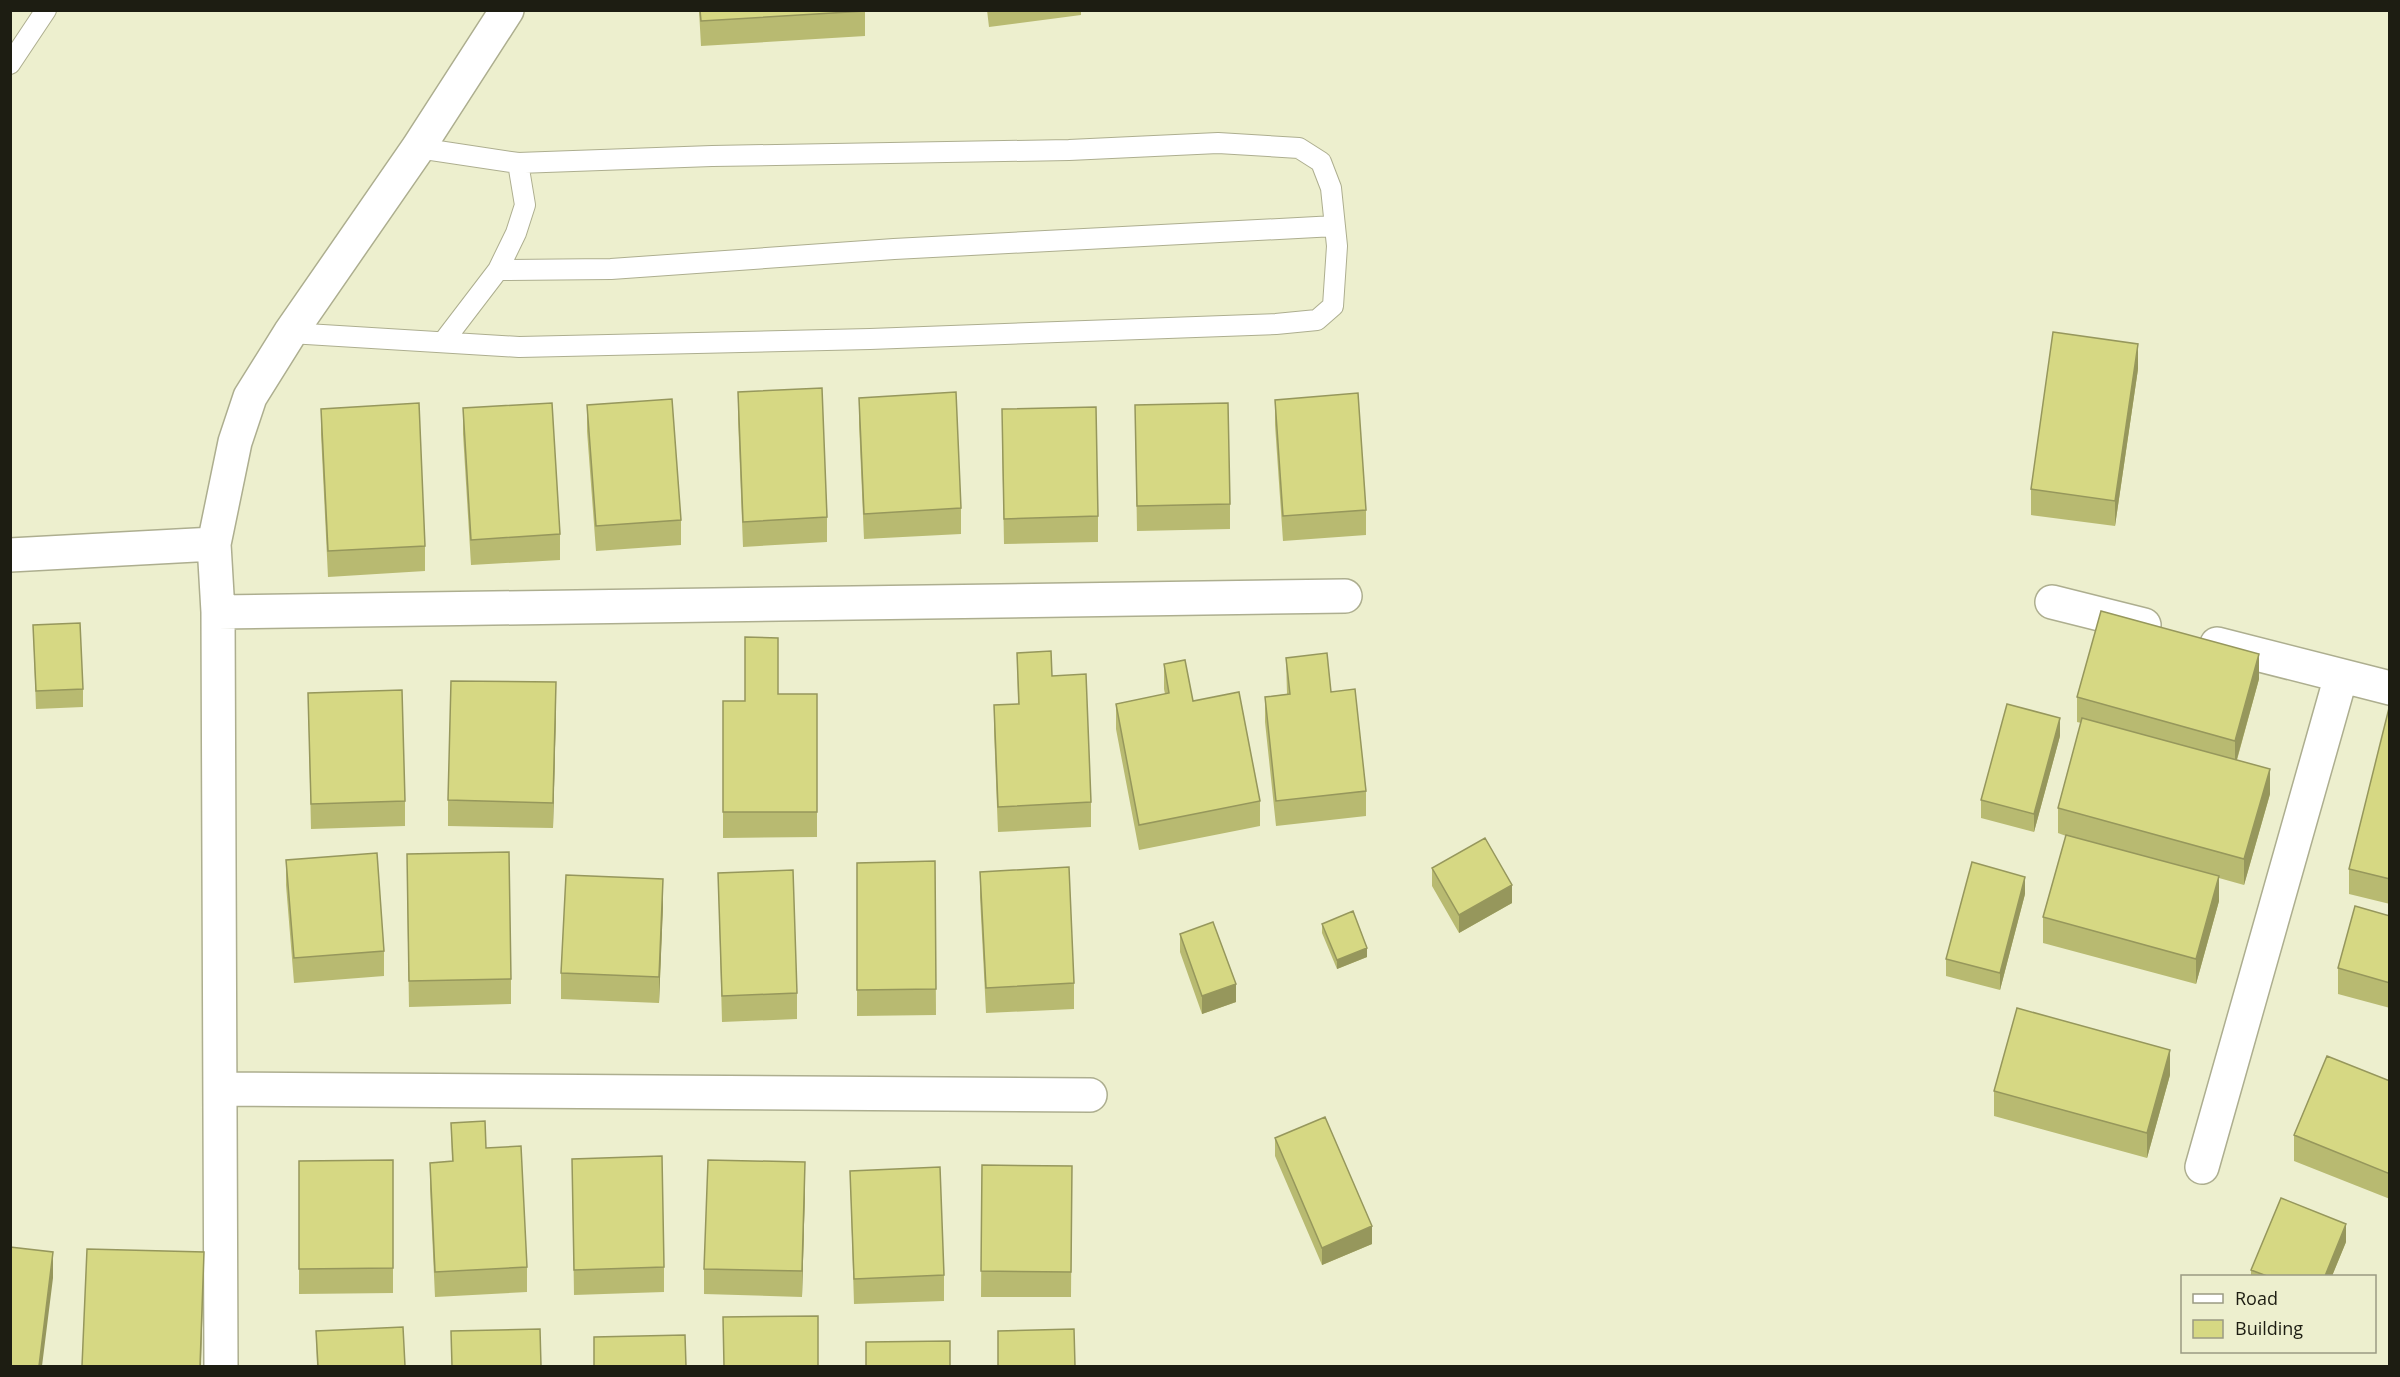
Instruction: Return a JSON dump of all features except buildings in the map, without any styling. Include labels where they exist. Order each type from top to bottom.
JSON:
[{"type":"street","points":[[221,1366],[218,612],[214,544],[235,442],[250,397],[290,333],[418,148],[507,10]]},
{"type":"street","points":[[10,555],[214,544]]},
{"type":"street","points":[[218,612],[1345,596]]},
{"type":"street","points":[[2052,602],[2390,688]]},
{"type":"street","points":[[2202,1167],[2341,676]]},
{"type":"street","points":[[220,1089],[1090,1095]]},
{"type":"lane","points":[[10,64],[46,10]]},
{"type":"lane","points":[[290,333],[519,347],[870,339],[1276,324],[1317,320],[1333,306],[1337,246],[1331,188],[1321,162],[1299,148],[1218,143],[1069,150],[723,155],[518,163],[418,148]]},
{"type":"lane","points":[[443,342],[498,270],[516,233],[525,205],[518,163]]},
{"type":"lane","points":[[498,270],[611,269],[894,249],[1335,226]]}]
